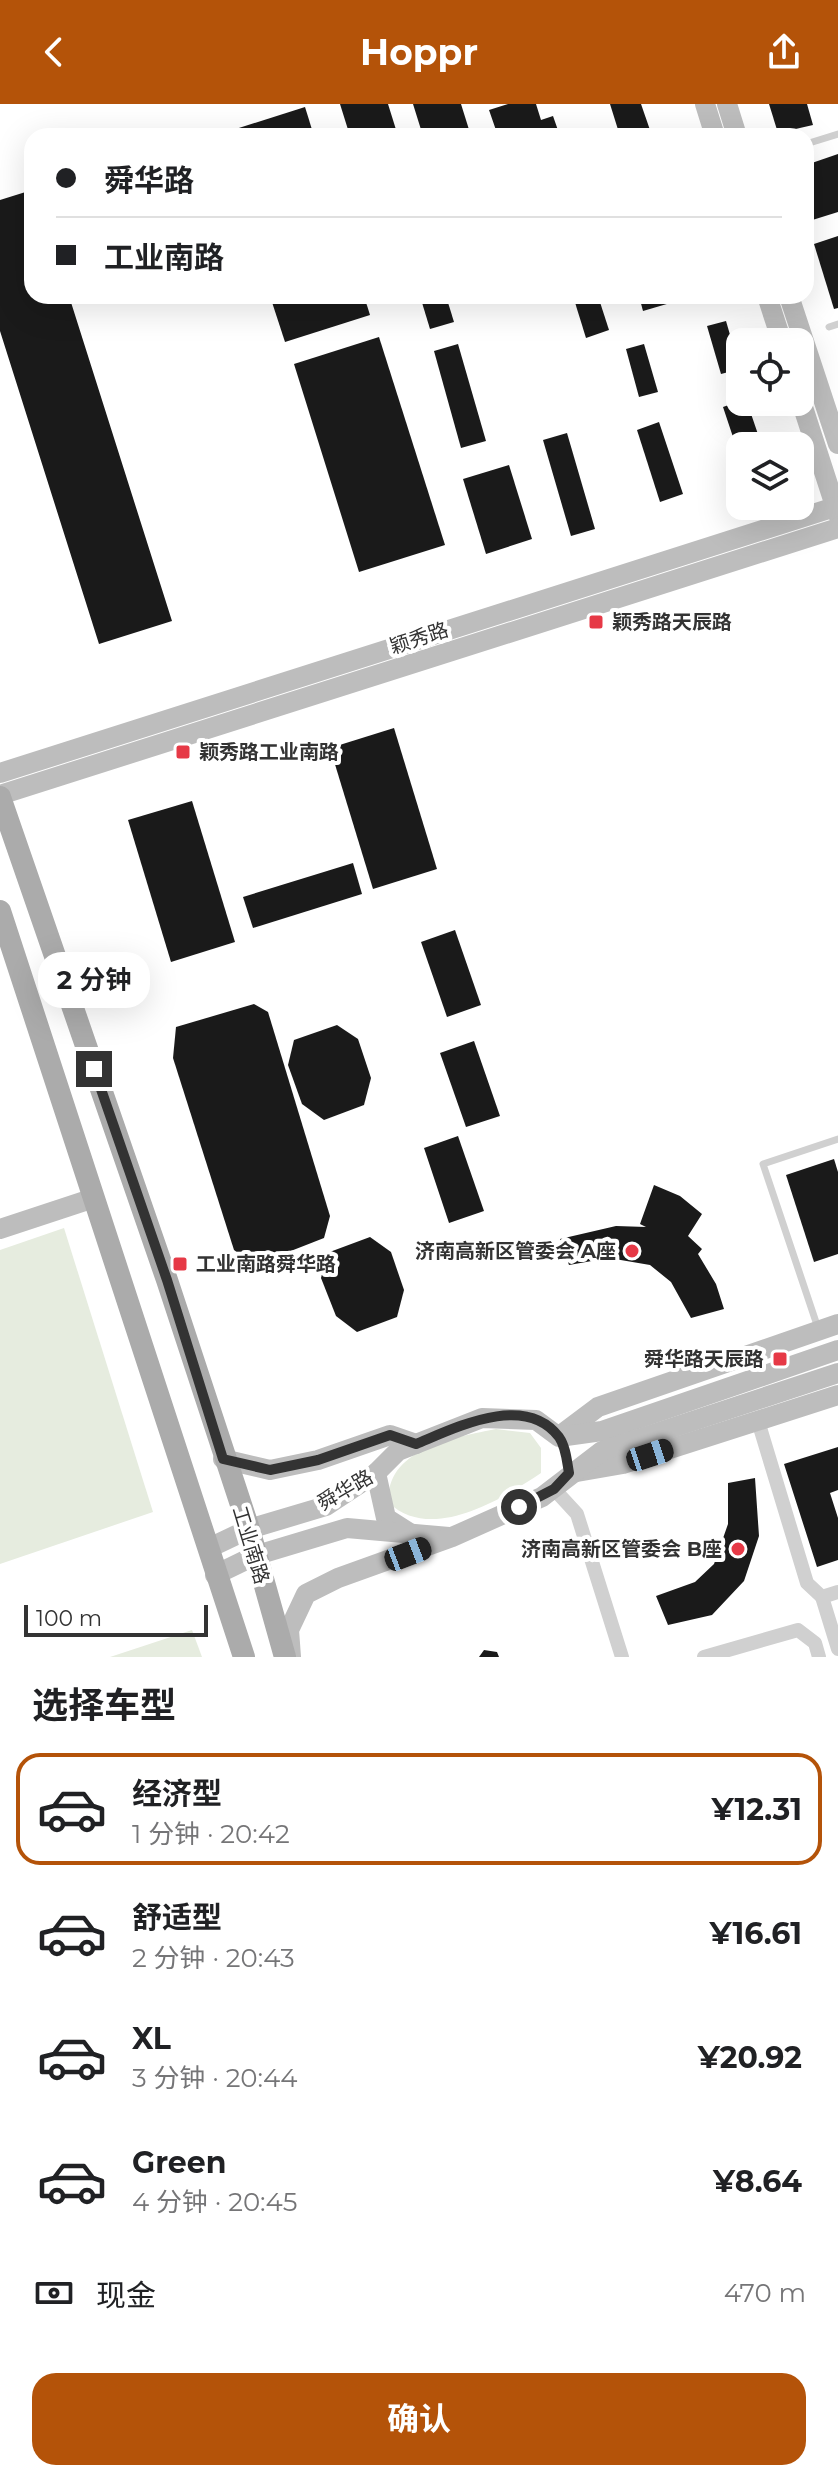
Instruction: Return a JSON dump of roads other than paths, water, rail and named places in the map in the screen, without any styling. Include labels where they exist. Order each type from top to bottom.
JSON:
[{"type":"main road","points":[[705,104],[712,128]]},
{"type":"main road","points":[[727,104],[734,128]]},
{"type":"main road","points":[[770,304],[777,328]]},
{"type":"main road","points":[[792,304],[838,444]]},
{"type":"main road","points":[[806,416],[837,509]]},
{"type":"main road","name":"颖秀路","points":[[0,773],[837,509]]},
{"type":"main road","name":"颖秀路","points":[[0,796],[838,528]]},
{"type":"main road","name":"工业南路","points":[[0,796],[167,1280],[288,1657]]},
{"type":"main road","name":"工业南路","points":[[0,911],[244,1657]]},
{"type":"main road","points":[[0,1229],[94,1198]]},
{"type":"main road","points":[[559,1437],[598,1407],[829,1327]]},
{"type":"main road","points":[[559,1437],[602,1431],[838,1350]]},
{"type":"main road","points":[[288,1657],[289,1630],[306,1594],[338,1578],[452,1537],[554,1489],[569,1473],[602,1451],[838,1373]]},
{"type":"main road","points":[[569,1473],[623,1464],[838,1395]]},
{"type":"main road","name":"舜华路","points":[[209,1548],[249,1529],[326,1506],[376,1473],[398,1451],[482,1418],[505,1416],[536,1420],[559,1437]]},
{"type":"main road","points":[[223,1459],[270,1470],[318,1460],[390,1435],[416,1444]]},
{"type":"main road","points":[[559,1437],[569,1473]]},
{"type":"main road","points":[[376,1473],[386,1518],[408,1532]]},
{"type":"main road","name":"舜华路","points":[[215,1575],[254,1556],[347,1528],[452,1537]]},
{"type":"street","points":[[758,1421],[807,1583],[822,1597],[838,1649]]},
{"type":"street","points":[[554,1489],[577,1514],[622,1657]]},
{"type":"street","points":[[822,1597],[838,1592]]},
{"type":"street","points":[[704,1657],[798,1630],[815,1643],[819,1657]]},
{"type":"lane","points":[[814,142],[838,134]]},
{"type":"lane","points":[[829,327],[838,324]]},
{"type":"lane","points":[[829,1327],[763,1164],[838,1139]]},
{"type":"place","name":"颖秀路天辰路","points":[[596,622]]},
{"type":"place","name":"颖秀路工业南路","points":[[183,752]]},
{"type":"place","name":"济南高新区管委会 A座","points":[[632,1251]]},
{"type":"place","name":"工业南路舜华路","points":[[180,1264]]},
{"type":"place","name":"舜华路天辰路","points":[[780,1359]]},
{"type":"place","name":"济南高新区管委会 B座","points":[[738,1549]]}]
